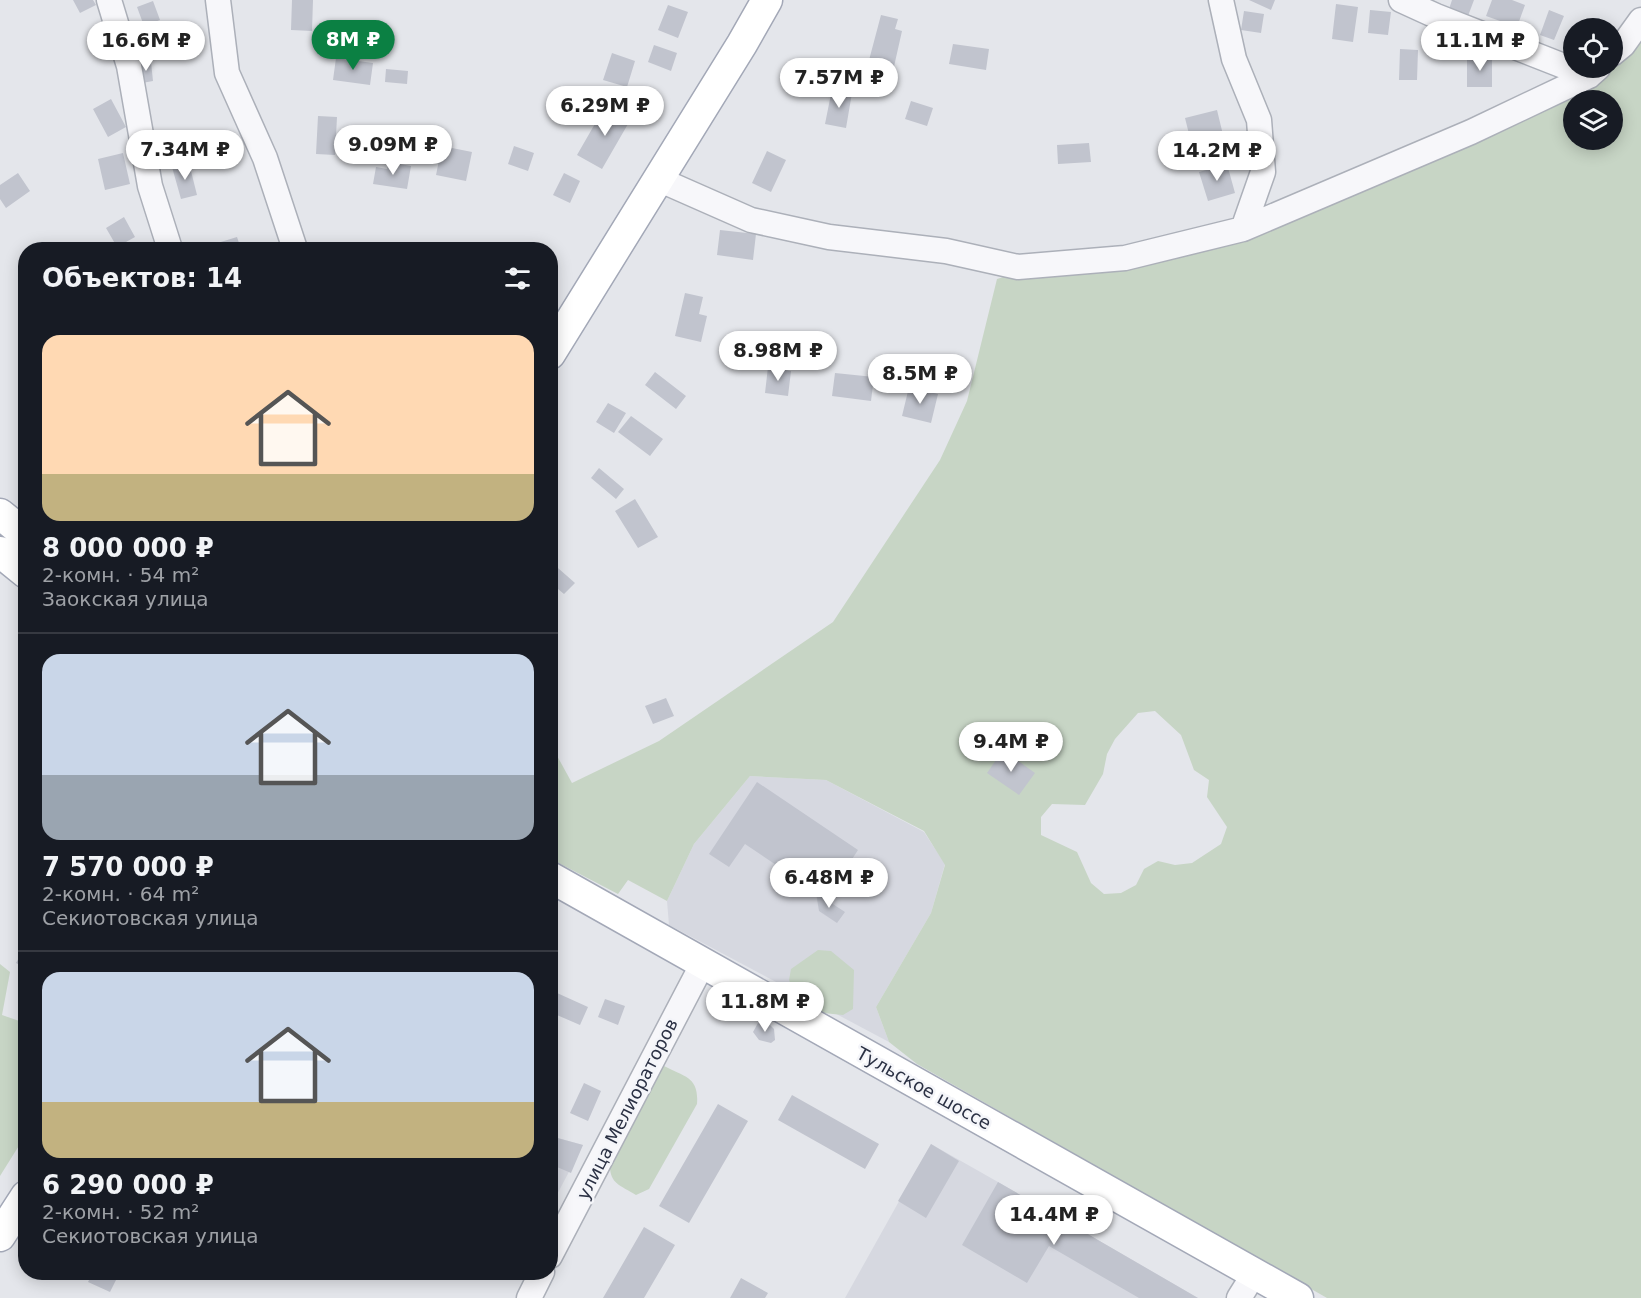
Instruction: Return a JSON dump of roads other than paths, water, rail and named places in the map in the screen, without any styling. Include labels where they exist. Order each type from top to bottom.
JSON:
[{"type":"main road","points":[[558,341],[763,3]]},
{"type":"main road","points":[[0,514],[18,529]]},
{"type":"main road","name":"Тульское шоссе","points":[[558,881],[703,963],[1246,1286],[1298,1298]]},
{"type":"main road","points":[[0,1236],[18,1208]]},
{"type":"street","points":[[109,0],[129,66],[150,186],[168,242]]},
{"type":"street","points":[[218,0],[227,73],[265,158],[293,242]]},
{"type":"street","points":[[1221,0],[1234,59],[1259,120],[1263,172],[1244,229]]},
{"type":"street","points":[[1401,0],[1436,16],[1563,61]]},
{"type":"street","points":[[1623,45],[1641,20]]},
{"type":"street","points":[[658,179],[751,220],[829,237],[946,251],[1018,267],[1125,258],[1244,229],[1471,132],[1581,78]]},
{"type":"street","name":"улица Мелиораторов","points":[[558,1241],[703,963]]},
{"type":"street","points":[[529,1298],[538,1280]]}]
